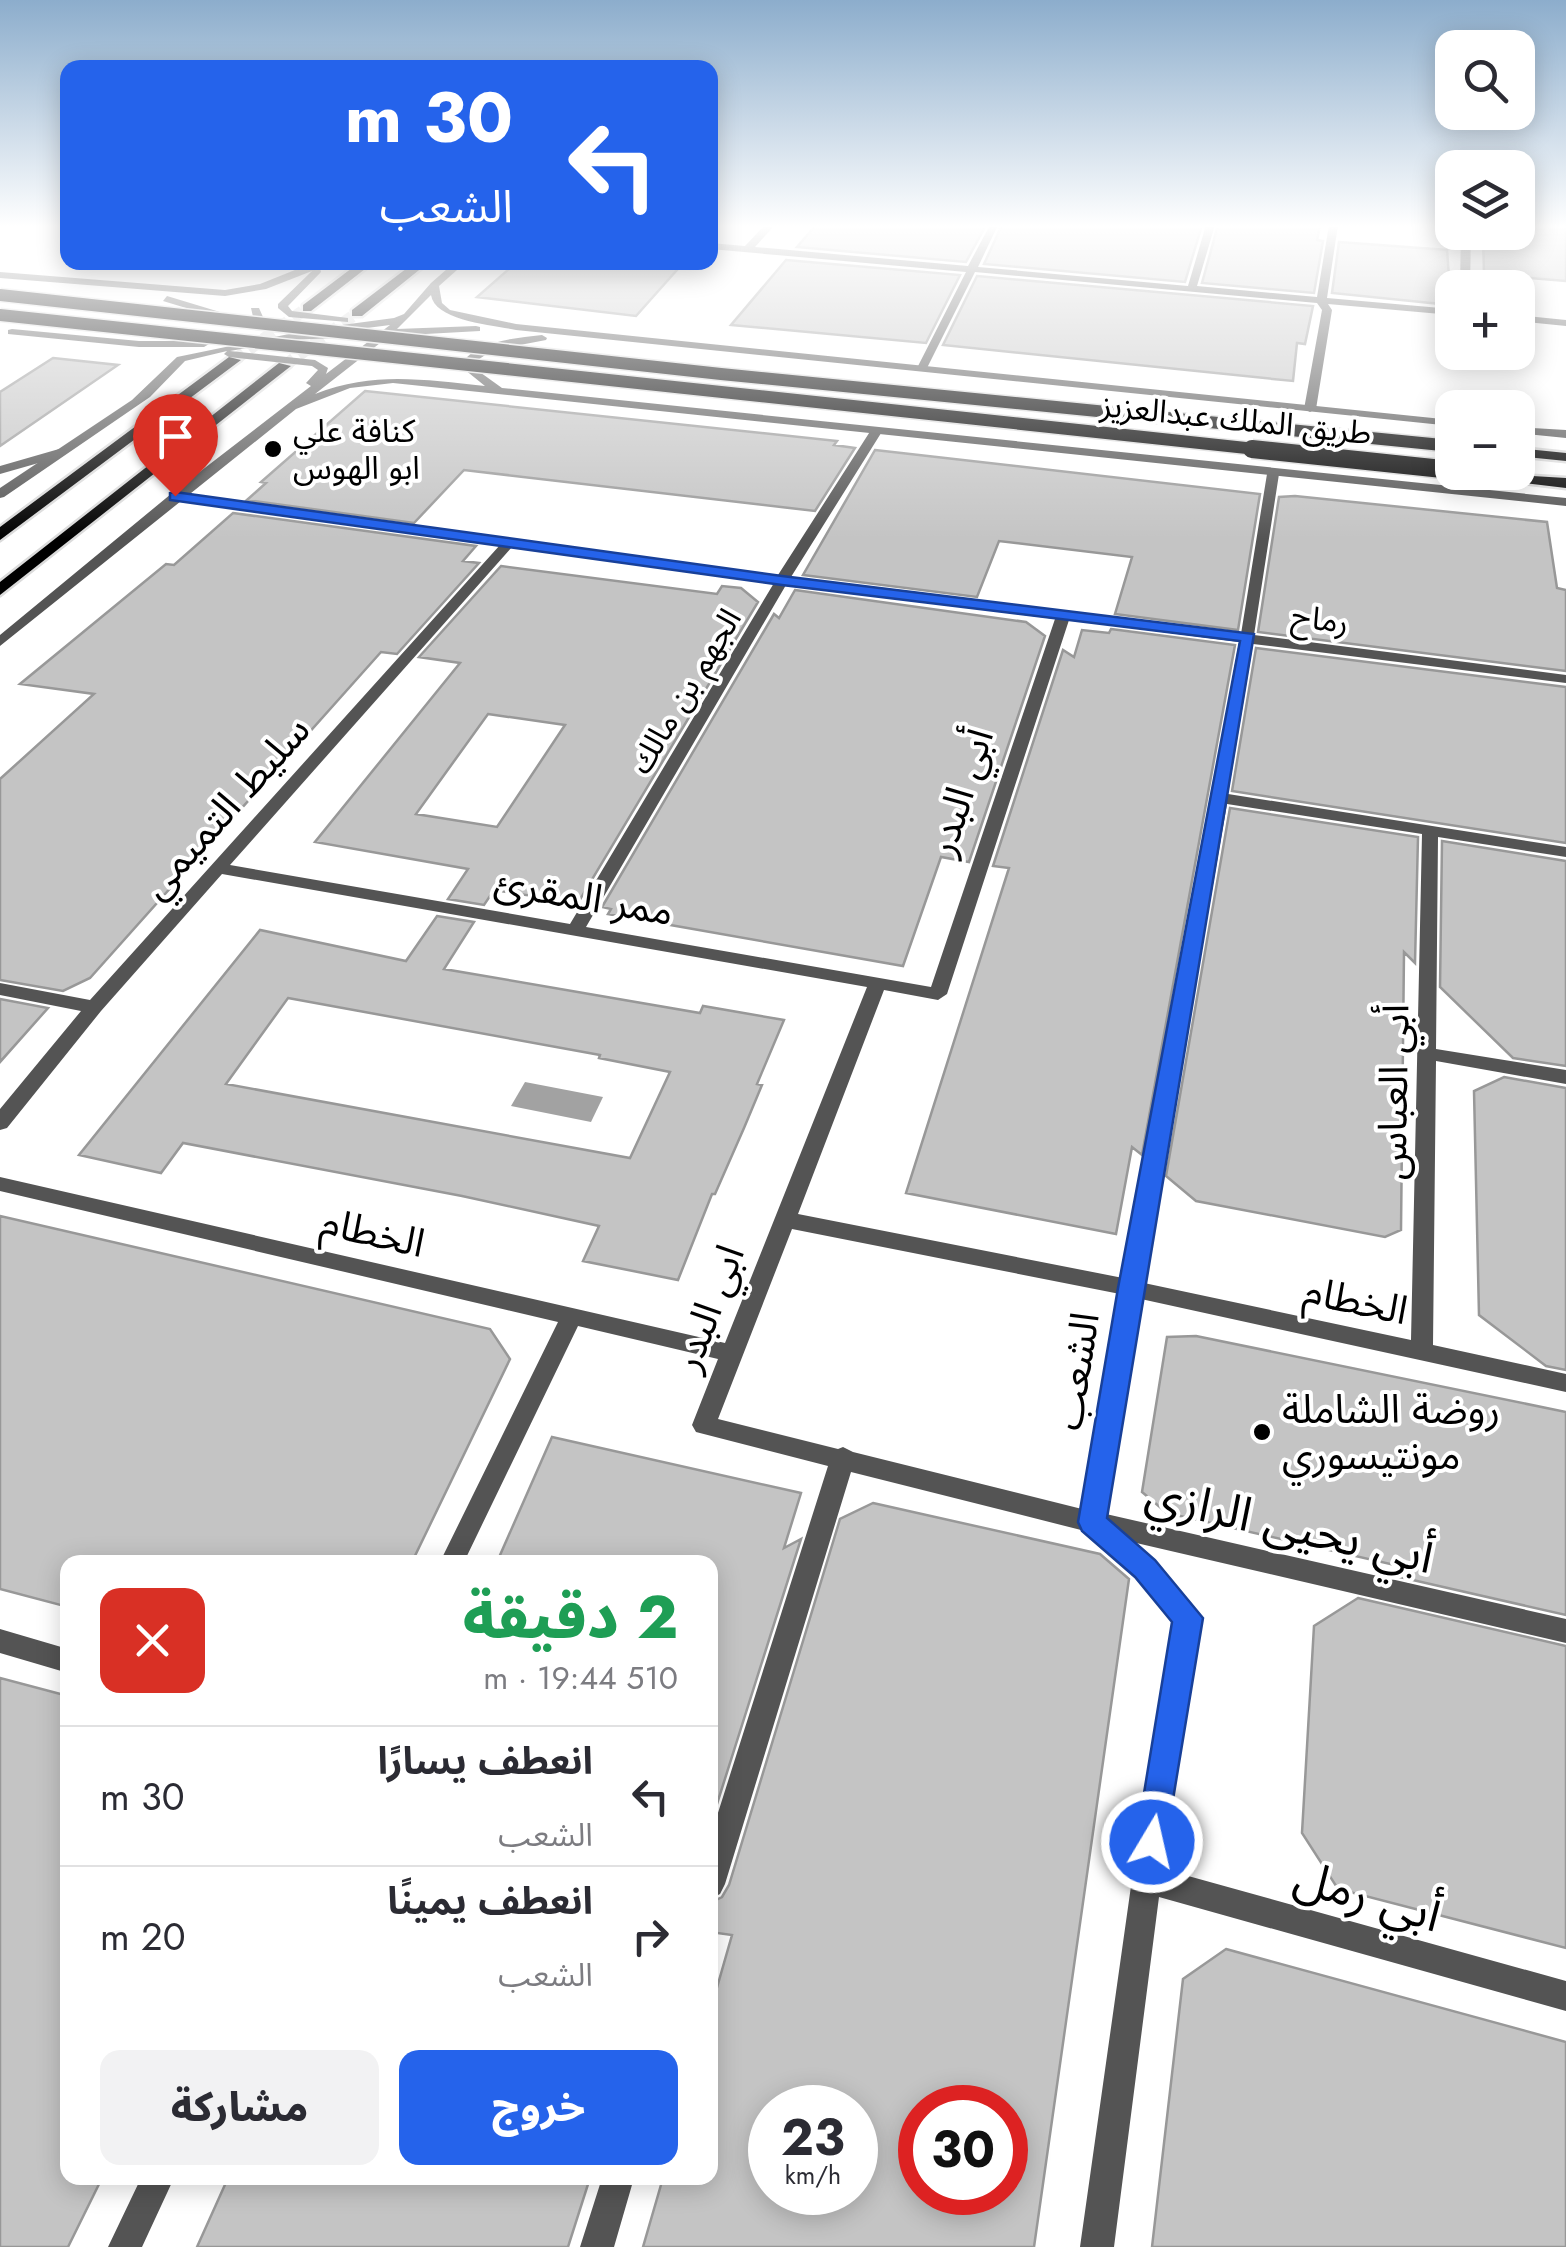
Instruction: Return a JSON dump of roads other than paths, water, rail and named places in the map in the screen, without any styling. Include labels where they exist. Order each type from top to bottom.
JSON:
[{"type":"main road","name":"طريق الملك عبدالعزيز","points":[[139,330],[1435,468]]},
{"type":"main road","name":"طريق الملك عبدالعزيز","points":[[313,330],[1435,444]]},
{"type":"main road","points":[[0,535],[234,360]]},
{"type":"main road","points":[[0,590],[284,366]]},
{"type":"main road","points":[[1535,454],[1566,457]]},
{"type":"main road","points":[[1535,479],[1566,483]]},
{"type":"street","points":[[6,332],[117,330]]},
{"type":"street","points":[[138,400],[181,359],[226,330]]},
{"type":"street","points":[[273,330],[292,335],[322,356],[334,370]]},
{"type":"street","points":[[280,330],[384,373],[522,394]]},
{"type":"street","points":[[6,332],[138,344],[204,344],[338,330]]},
{"type":"street","points":[[0,642],[175,496],[388,330]]},
{"type":"street","points":[[181,359],[206,350],[292,335],[419,330]]},
{"type":"street","points":[[499,330],[922,368],[1435,421]]},
{"type":"street","points":[[542,330],[569,334]]},
{"type":"street","points":[[922,368],[940,330]]},
{"type":"street","points":[[1310,409],[1324,330]]},
{"type":"street","points":[[6,332],[154,359],[162,365],[138,400]]},
{"type":"street","points":[[522,394],[484,382],[464,364],[472,355],[499,344],[569,334]]},
{"type":"street","points":[[0,494],[204,358],[228,354],[315,364],[324,370],[290,407]]},
{"type":"street","points":[[290,407],[348,385],[393,380],[1566,502]]},
{"type":"street","name":"الجهم بن مالك","points":[[574,930],[876,430]]},
{"type":"street","points":[[1535,431],[1566,434]]},
{"type":"street","points":[[0,470],[59,453]]},
{"type":"street","name":"الشعب","points":[[1092,1522],[1130,1288],[1221,798],[1273,474]]},
{"type":"street","name":"رماح","points":[[175,496],[782,580],[1566,679]]},
{"type":"street","name":"سليط التميمي","points":[[0,1124],[94,1007],[508,543]]},
{"type":"street","name":"أبي البدر","points":[[938,994],[1063,616]]},
{"type":"street","points":[[1221,798],[1566,852]]},
{"type":"street","name":"أبي العباس","points":[[1422,1353],[1430,1054],[1430,832]]},
{"type":"street","name":"ممر المقرئ","points":[[218,868],[938,994]]},
{"type":"street","points":[[783,1219],[878,983]]},
{"type":"street","points":[[0,989],[94,1007]]},
{"type":"street","points":[[1430,1054],[1566,1077]]},
{"type":"street","name":"الخطام","points":[[0,1184],[730,1353]]},
{"type":"street","name":"الخطام","points":[[783,1219],[1130,1288],[1566,1383]]},
{"type":"street","name":"ابي البدر","points":[[704,1425],[783,1219]]},
{"type":"street","points":[[455,1555],[571,1317]]},
{"type":"street","name":"أبي يحيى الرازي","points":[[704,1425],[1092,1522],[1566,1630]]},
{"type":"street","points":[[718,1858],[843,1457]]},
{"type":"street","points":[[1092,1522],[1145,1568],[1188,1618],[1147,1880],[1098,2247]]},
{"type":"street","points":[[0,1642],[60,1659]]},
{"type":"street","name":"أبي رمل","points":[[1147,1880],[1566,1996]]},
{"type":"street","points":[[125,2247],[155,2185]]},
{"type":"street","points":[[596,2247],[616,2185]]},
{"type":"tunnel","points":[[234,360],[276,330]]},
{"type":"tunnel","points":[[284,366],[334,330]]},
{"type":"place","name":"كنافة علي ابو الهوس","points":[[273,449]]},
{"type":"place","name":"روضة الشاملة مونتيسوري","points":[[1262,1432]]}]
